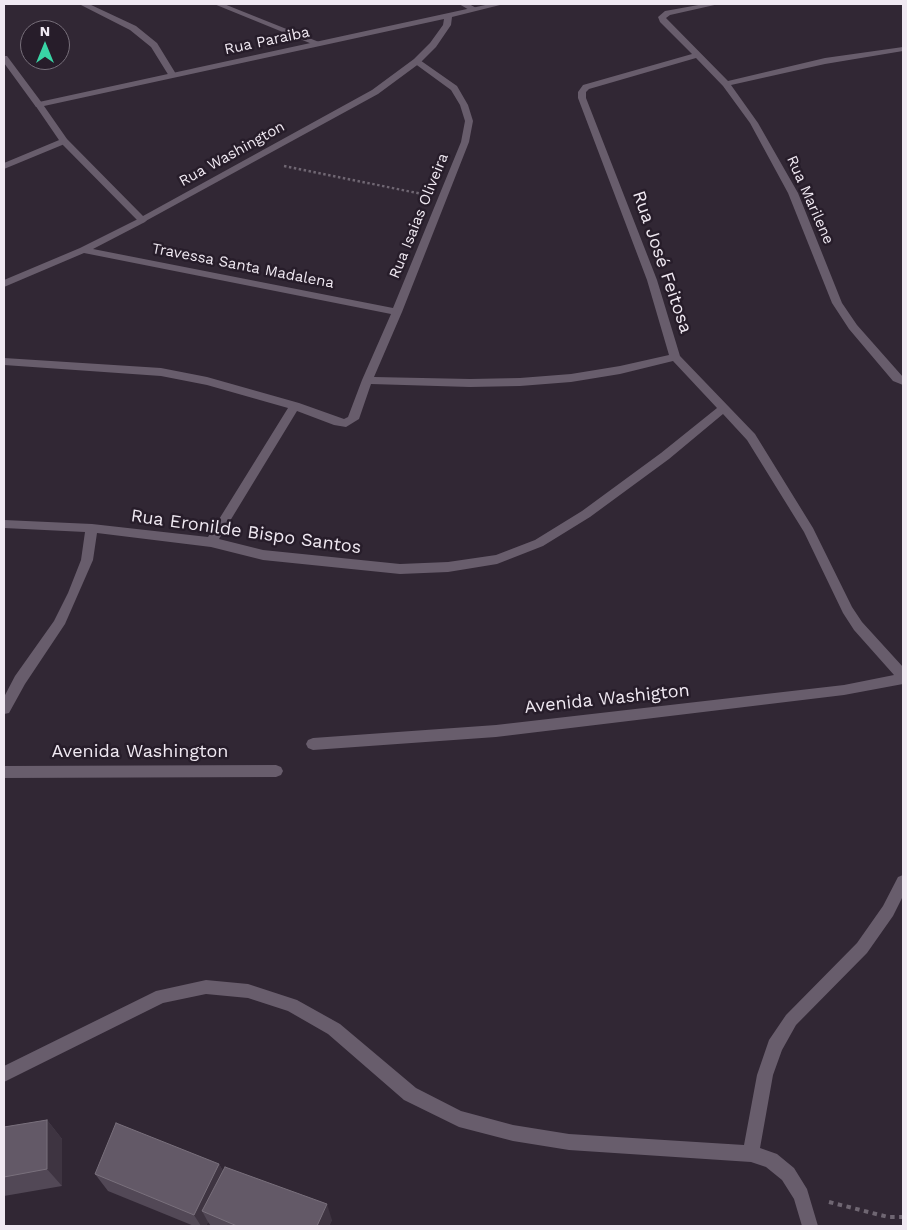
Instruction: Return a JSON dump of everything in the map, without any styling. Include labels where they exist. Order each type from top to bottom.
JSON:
[{"type":"street","points":[[83,4],[132,28],[154,45],[172,74]]},
{"type":"street","points":[[218,4],[320,44]]},
{"type":"street","points":[[463,4],[474,9]]},
{"type":"street","name":"Rua Paraiba","points":[[39,105],[172,74],[320,44],[500,4]]},
{"type":"street","name":"Rua Marilene","points":[[715,4],[664,14],[662,17],[726,84],[754,123],[793,192],[837,303],[852,327],[897,378],[903,381]]},
{"type":"street","name":"Rua Washington","points":[[4,284],[83,250],[142,220],[255,160],[375,92],[417,60],[441,35],[447,25],[448,16]]},
{"type":"street","points":[[726,84],[825,62],[903,49]]},
{"type":"street","name":"Rua José Feitosa","points":[[367,380],[470,383],[520,382],[571,378],[620,370],[675,357],[652,280],[582,98],[582,92],[586,87],[700,55]]},
{"type":"street","points":[[4,58],[64,141],[142,220]]},
{"type":"street","name":"Rua Isaias Oliveira","points":[[4,360],[161,372],[207,381],[295,406],[322,417],[346,423],[353,419],[360,397],[397,312],[465,142],[469,121],[464,105],[454,88],[417,60]]},
{"type":"street","points":[[4,166],[64,141]]},
{"type":"street","name":"Travessa Santa Madalena","points":[[83,250],[397,312]]},
{"type":"street","points":[[675,357],[751,436],[809,530],[847,610],[858,626],[903,678]]},
{"type":"street","points":[[212,542],[295,406]]},
{"type":"street","name":"Rua Eronilde Bispo Santos","points":[[4,524],[92,528],[212,542],[264,555],[400,569],[448,567],[497,559],[539,543],[586,514],[665,456],[724,408]]},
{"type":"street","points":[[4,710],[20,680],[59,624],[74,593],[87,560],[92,528]]},
{"type":"street","name":"Avenida Washigton","points":[[313,744],[516,728],[844,690],[903,678]]},
{"type":"street","name":"Avenida Washington","points":[[4,772],[276,771]]},
{"type":"street","points":[[751,1154],[765,1075],[775,1046],[791,1020],[862,948],[888,911],[903,882]]},
{"type":"street","points":[[4,1074],[162,996],[206,986],[248,991],[292,1005],[334,1029],[410,1094],[459,1119],[513,1133],[569,1142],[751,1154],[771,1160],[788,1174],[802,1195],[810,1226]]},
{"type":"path","points":[[255,160],[442,198]]},
{"type":"path","points":[[802,1195],[888,1217],[903,1217]]},
{"type":"building","points":[[47,1120],[47,1169],[4,1177],[4,1127]]},
{"type":"building","points":[[116,1123],[219,1164],[194,1215],[95,1174]]},
{"type":"building","points":[[225,1167],[327,1204],[317,1226],[237,1226],[202,1211]]}]
